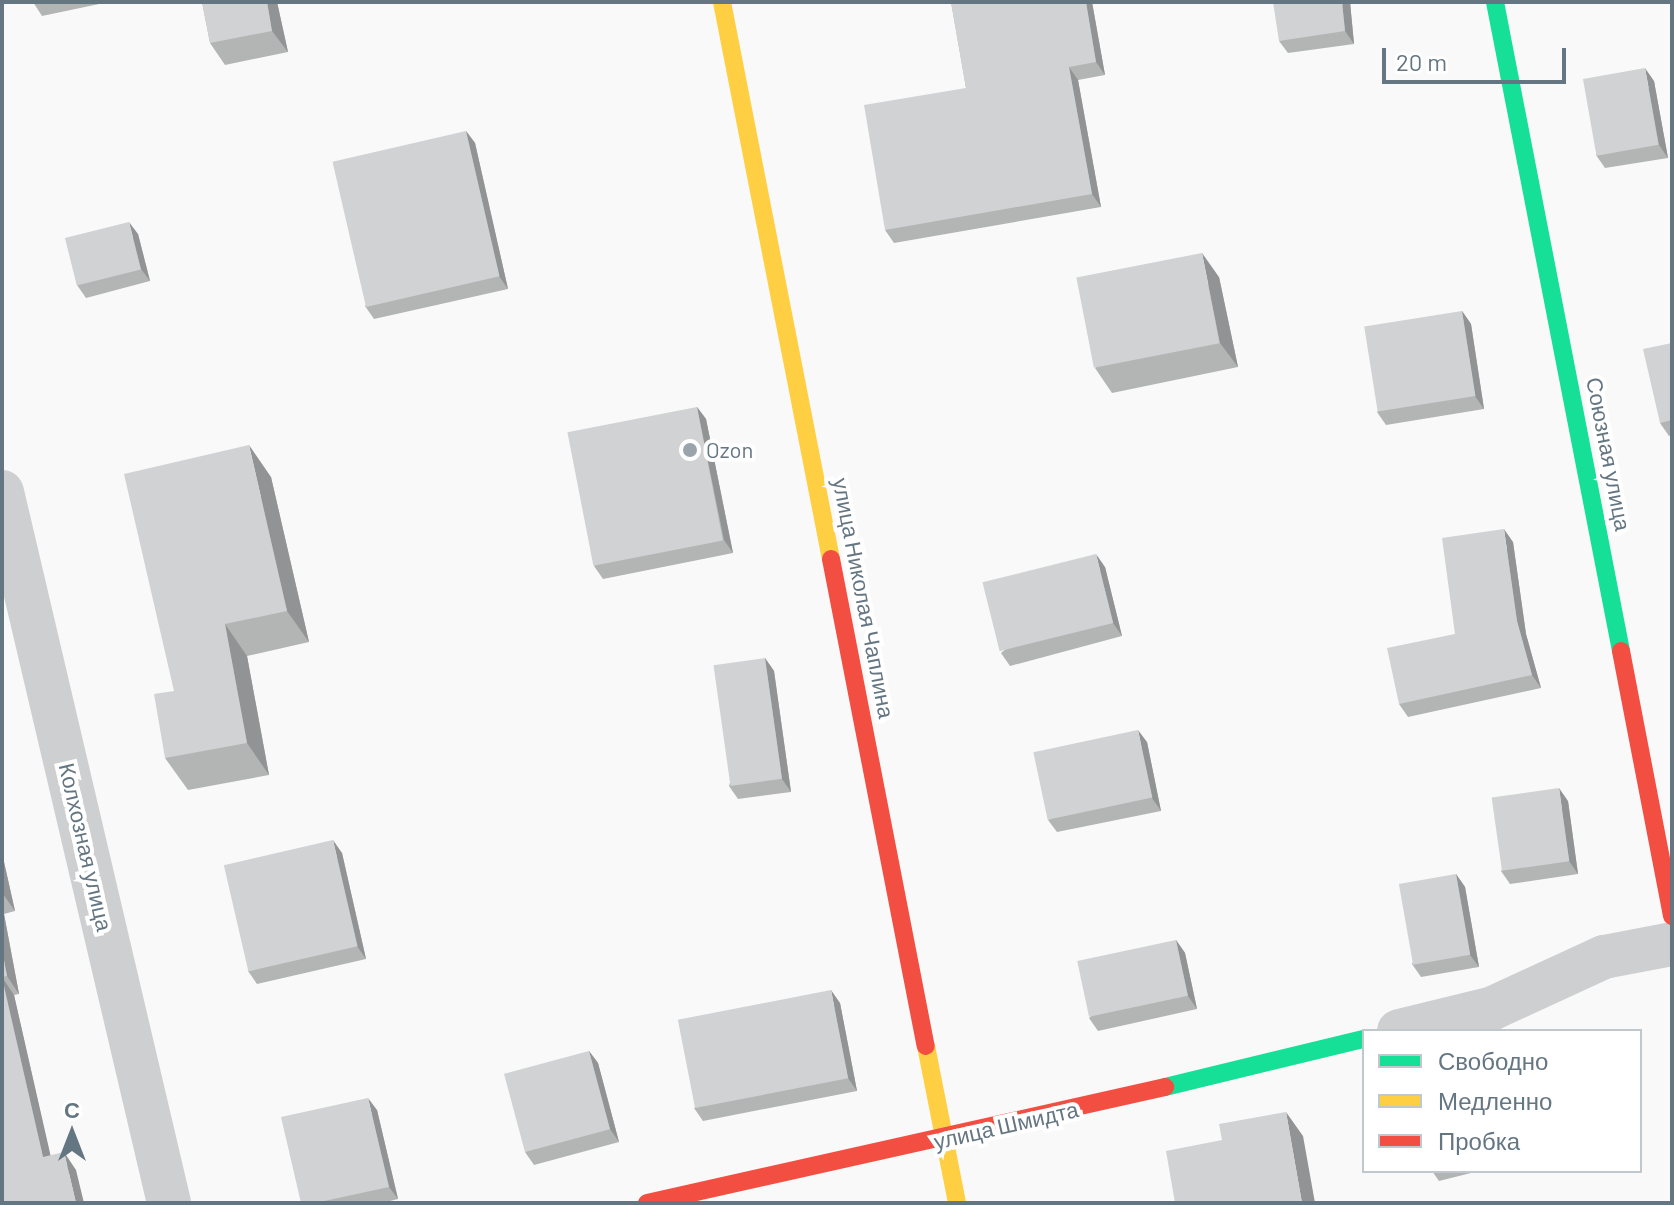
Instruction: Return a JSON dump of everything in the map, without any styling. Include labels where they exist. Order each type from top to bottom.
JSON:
[{"type":"street","name":"улица Николая Чаплина","points":[[722,2],[957,1203]]},
{"type":"street","name":"Союзная улица","points":[[1495,2],[1672,916]]},
{"type":"street","name":"Колхозная улица","points":[[2,492],[169,1203]]},
{"type":"street","points":[[1407,1029],[1493,1008],[1604,957],[1672,944]]},
{"type":"street","name":"улица Шмидта","points":[[647,1203],[945,1140],[1362,1039]]},
{"type":"building","points":[[202,2],[267,2],[272,31],[210,43]]},
{"type":"building","points":[[951,2],[1086,2],[1096,62],[1069,67],[1092,194],[885,230],[864,105],[966,88]]},
{"type":"building","points":[[1273,2],[1342,2],[1345,31],[1279,41]]},
{"type":"building","points":[[1645,68],[1659,145],[1597,156],[1583,79]]},
{"type":"building","points":[[466,131],[500,276],[366,307],[333,162]]},
{"type":"building","points":[[129,222],[141,270],[77,286],[65,238]]},
{"type":"building","points":[[1202,253],[1220,343],[1094,368],[1076,277]]},
{"type":"building","points":[[1462,311],[1475,396],[1378,411],[1364,326]]},
{"type":"building","points":[[1672,343],[1672,420],[1660,423],[1643,349]]},
{"type":"building","points":[[697,407],[723,541],[593,566],[567,432]]},
{"type":"building","points":[[249,445],[287,611],[225,624],[247,743],[165,758],[154,694],[174,691],[124,474]]},
{"type":"building","points":[[1504,529],[1517,621],[1532,675],[1399,704],[1387,648],[1455,634],[1442,538]]},
{"type":"building","points":[[1096,554],[1113,623],[1000,651],[982,582]]},
{"type":"building","points":[[765,658],[782,779],[730,786],[714,665]]},
{"type":"building","points":[[1138,730],[1152,797],[1048,820],[1033,752]]},
{"type":"building","points":[[1559,788],[1569,861],[1502,871],[1492,797]]},
{"type":"building","points":[[333,840],[358,946],[248,971],[224,865]]},
{"type":"building","points":[[1456,874],[1470,955],[1413,965],[1399,884]]},
{"type":"building","points":[[1176,940],[1188,996],[1089,1017],[1077,961]]},
{"type":"building","points":[[2,950],[7,976],[2,977]]},
{"type":"building","points":[[2,978],[43,1157],[64,1152],[76,1203],[2,1203]]},
{"type":"building","points":[[831,990],[848,1078],[695,1108],[678,1020]]},
{"type":"building","points":[[589,1051],[610,1129],[525,1152],[504,1074]]},
{"type":"building","points":[[368,1098],[389,1187],[315,1203],[301,1203],[281,1117]]},
{"type":"building","points":[[1286,1112],[1302,1203],[1175,1203],[1166,1151],[1222,1140],[1219,1124]]},
{"type":"traffic: fast","points":[[1495,2],[1621,651]]},
{"type":"traffic: fast","points":[[1165,1087],[1362,1039]]},
{"type":"traffic: slow","points":[[722,2],[831,559]]},
{"type":"traffic: slow","points":[[926,1046],[957,1203]]},
{"type":"traffic: jam","points":[[831,559],[926,1046]]},
{"type":"traffic: jam","points":[[1621,651],[1672,916]]},
{"type":"traffic: jam","points":[[647,1203],[1165,1087]]},
{"type":"place","name":"Ozon","points":[[690,450]]}]
